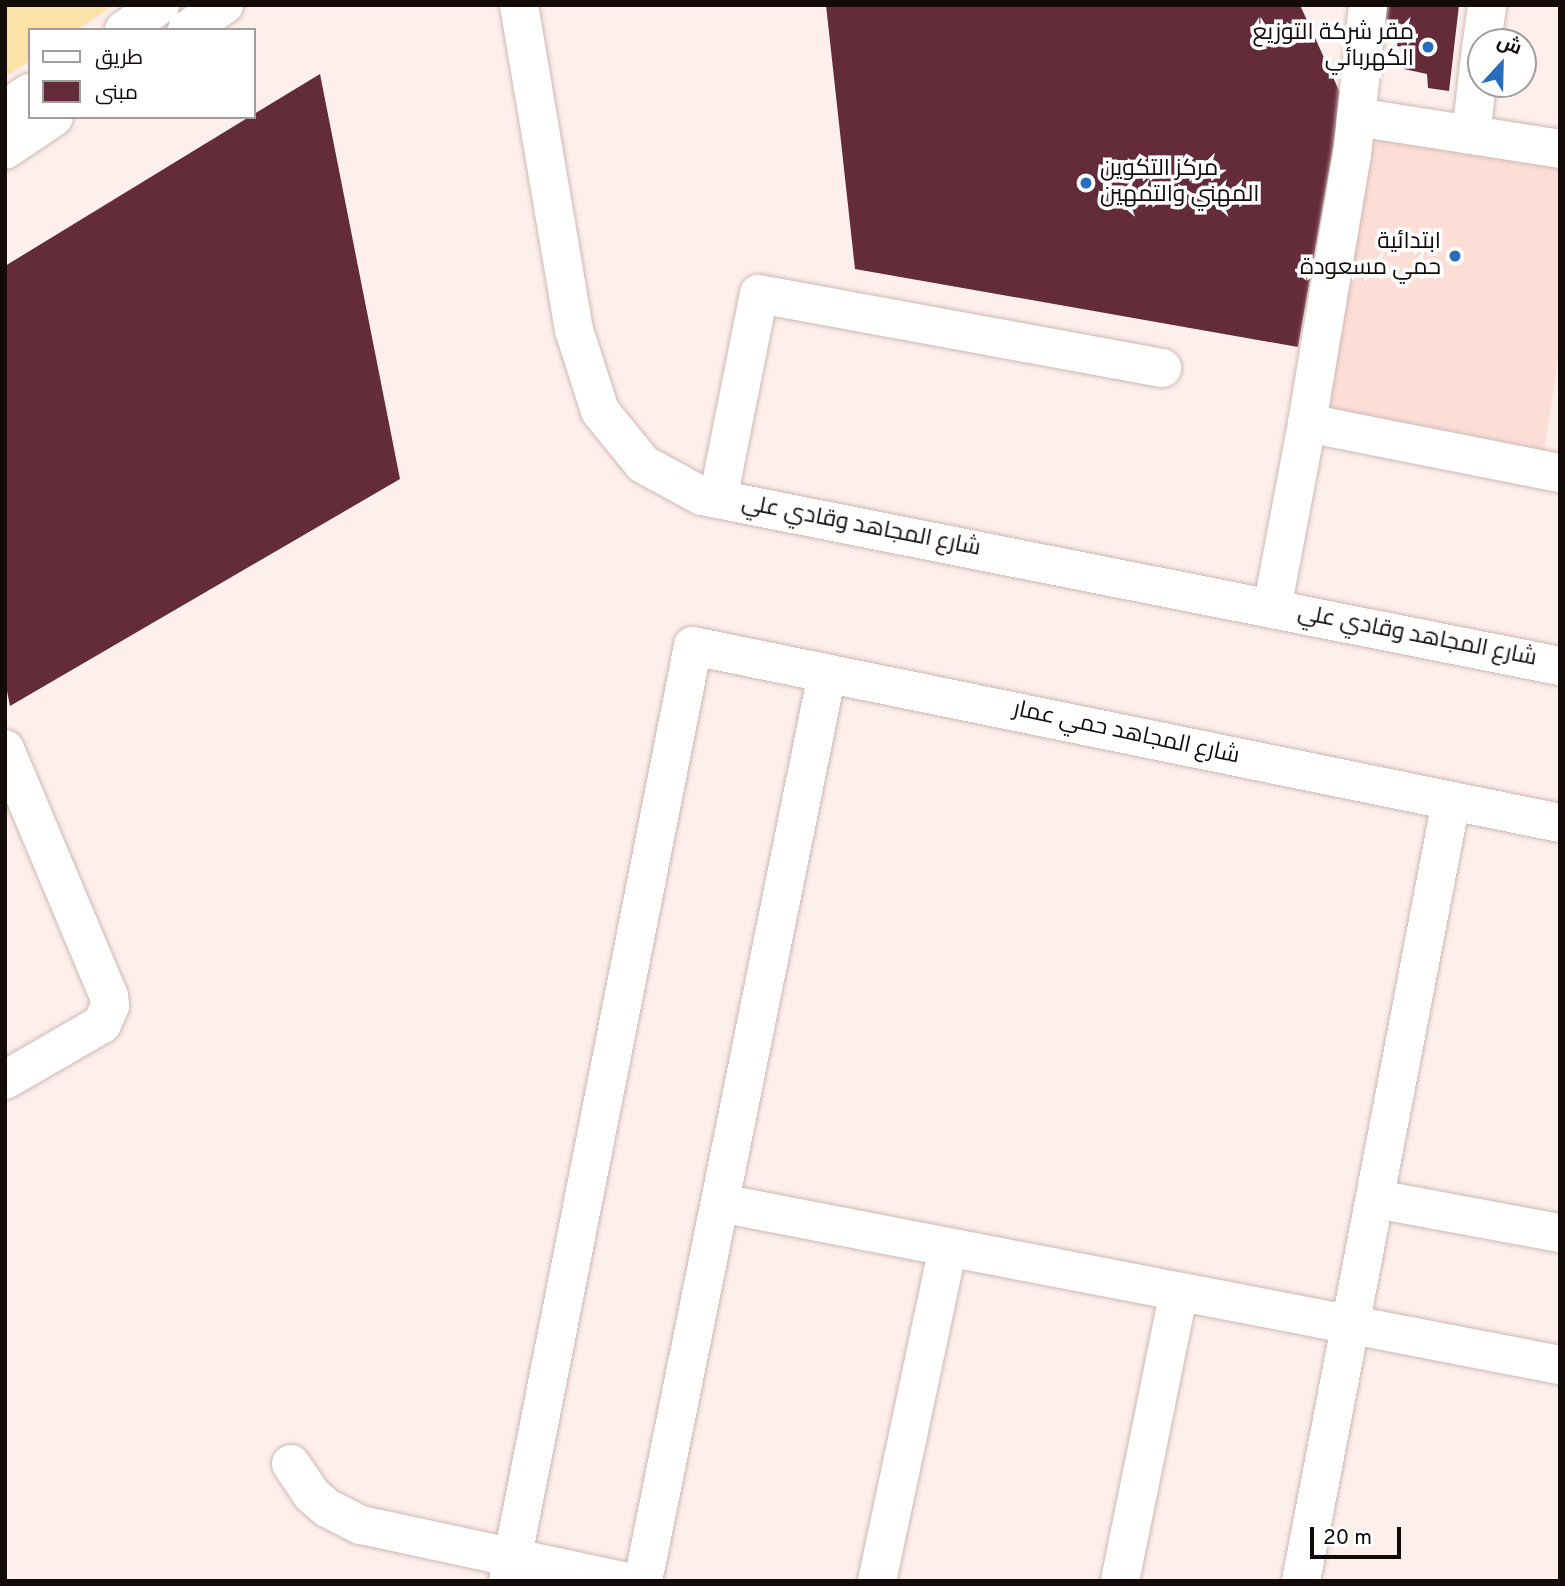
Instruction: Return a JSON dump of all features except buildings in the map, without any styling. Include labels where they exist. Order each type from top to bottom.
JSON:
[{"type":"street","points":[[127,28],[160,5]]},
{"type":"street","points":[[190,28],[223,5]]},
{"type":"street","name":"شارع المجاهد وقادي علي","points":[[519,5],[574,330],[600,411],[643,464],[702,496],[1560,666]]},
{"type":"street","points":[[1272,609],[1307,424],[1356,117],[1368,5]]},
{"type":"street","points":[[1484,28],[1487,5]]},
{"type":"street","points":[[5,109],[28,94]]},
{"type":"street","points":[[1471,135],[1475,98]]},
{"type":"street","points":[[1356,117],[1560,149]]},
{"type":"street","points":[[5,150],[51,119]]},
{"type":"street","points":[[718,499],[760,294],[1162,369]]},
{"type":"street","points":[[1307,424],[1559,469]]},
{"type":"street","name":"شارع المجاهد حمي عمار","points":[[510,1570],[693,646],[1560,823]]},
{"type":"street","points":[[643,1581],[827,673]]},
{"type":"street","points":[[5,748],[109,996],[110,1006],[102,1024],[5,1080]]},
{"type":"street","points":[[1301,1581],[1353,1325],[1451,801]]},
{"type":"street","points":[[1376,1199],[1560,1233]]},
{"type":"street","points":[[720,1203],[1560,1365]]},
{"type":"street","points":[[877,1581],[948,1247]]},
{"type":"street","points":[[1120,1581],[1179,1292]]},
{"type":"street","points":[[291,1464],[312,1495],[327,1508],[361,1525],[510,1570],[623,1581]]},
{"type":"shaded area","points":[[5,5],[114,5],[80,28],[28,28],[28,62],[5,77]]},
{"type":"shaded area","name":"ابتدائية حمي مسعودة","points":[[1371,138],[1560,165],[1560,348],[1544,452],[1325,412]]},
{"type":"place","name":"مقر شركة التوزيع الكهربائي","points":[[1428,47]]},
{"type":"place","name":"مركز التكوين المهني والتمهين","points":[[1086,183]]},
{"type":"place","name":"ابتدائية حمي مسعودة","points":[[1455,256]]}]
